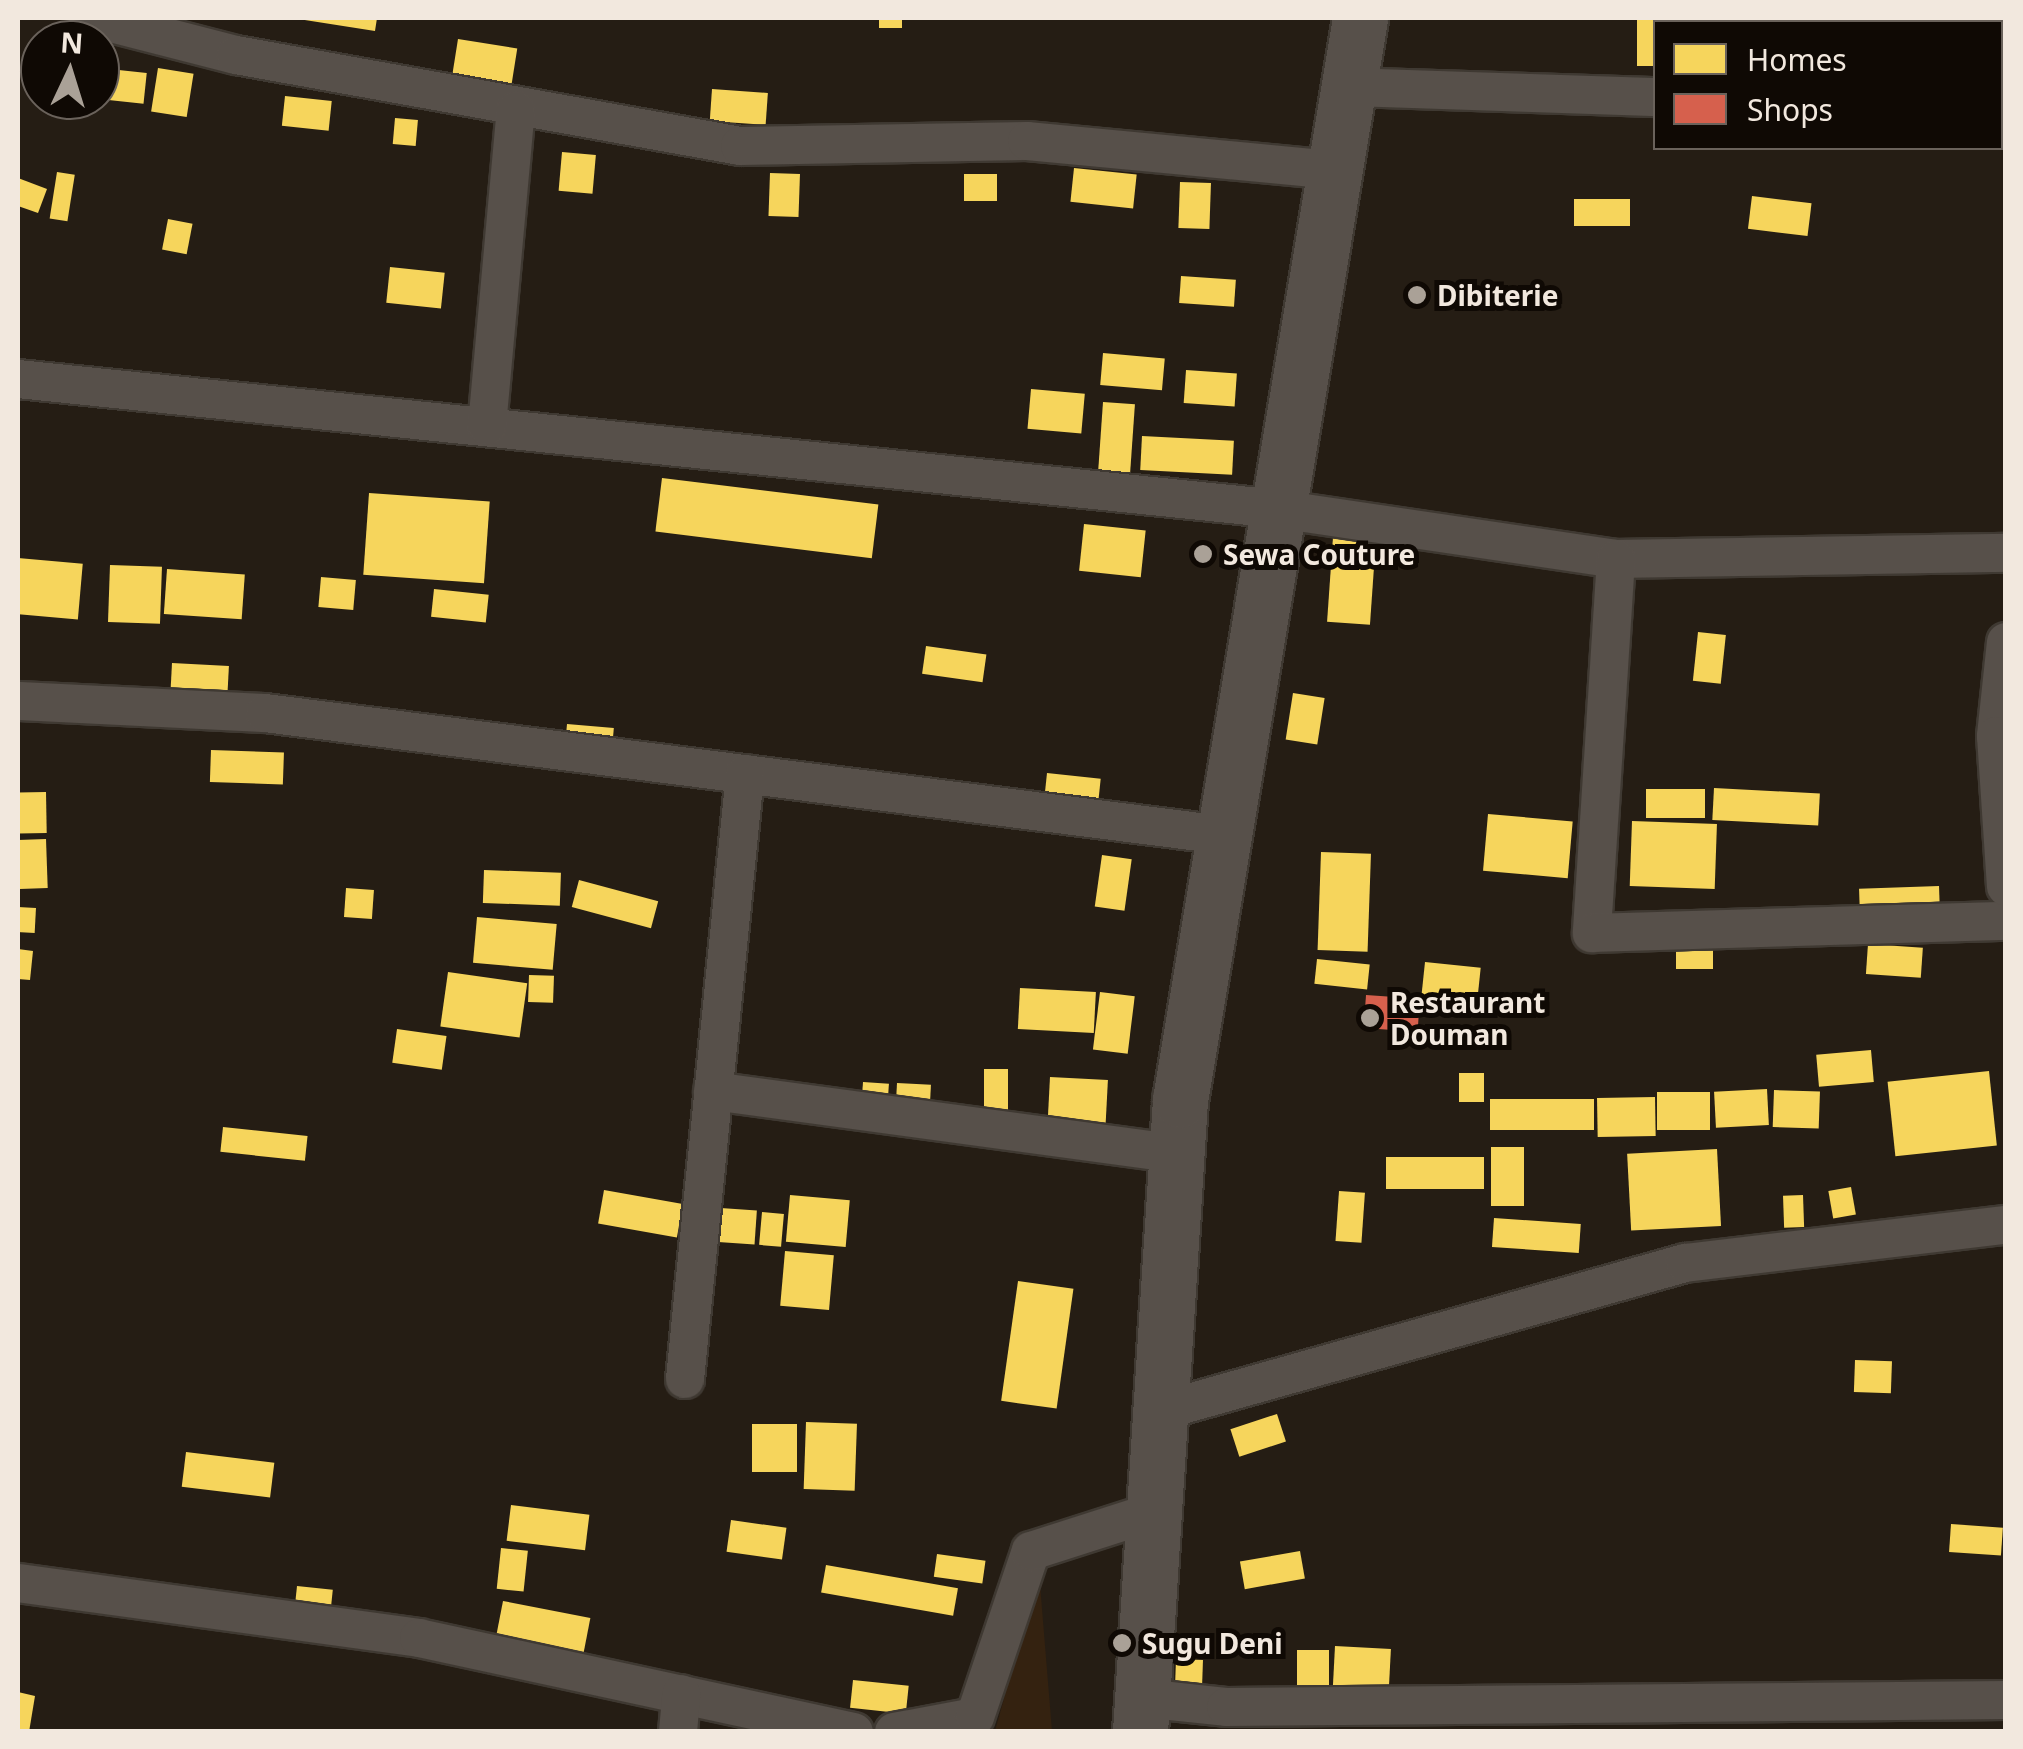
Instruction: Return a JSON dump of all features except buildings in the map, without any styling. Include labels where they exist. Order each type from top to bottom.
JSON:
[{"type":"street","points":[[92,18],[516,110],[740,146],[1027,141],[1334,170]]},
{"type":"street","points":[[1360,18],[1223,834],[1176,1154],[1150,1513],[1141,1715],[1226,1707],[2006,1700]]},
{"type":"street","points":[[1349,88],[1653,97]]},
{"type":"street","points":[[486,426],[516,110]]},
{"type":"street","points":[[18,379],[1278,509],[1616,559],[2006,553]]},
{"type":"street","points":[[1616,559],[1592,933],[2006,921]]},
{"type":"street","points":[[2006,642],[1996,736],[2006,887]]},
{"type":"street","points":[[18,701],[265,713],[1223,834]]},
{"type":"street","points":[[685,1378],[745,774]]},
{"type":"street","points":[[713,1091],[1176,1154]]},
{"type":"street","points":[[1157,1412],[1685,1263],[2006,1225]]},
{"type":"street","points":[[894,1732],[976,1718],[1031,1551],[1150,1513]]},
{"type":"street","points":[[18,1584],[419,1638],[680,1713],[854,1732]]},
{"type":"shaded area","points":[[1039,1572],[1052,1731],[995,1731]]},
{"type":"place","name":"Dibiterie","points":[[1417,295]]},
{"type":"place","name":"Sewa Couture","points":[[1203,554]]},
{"type":"place","name":"Restaurant Douman","points":[[1370,1018]]},
{"type":"place","name":"Sugu Deni","points":[[1122,1643]]}]
